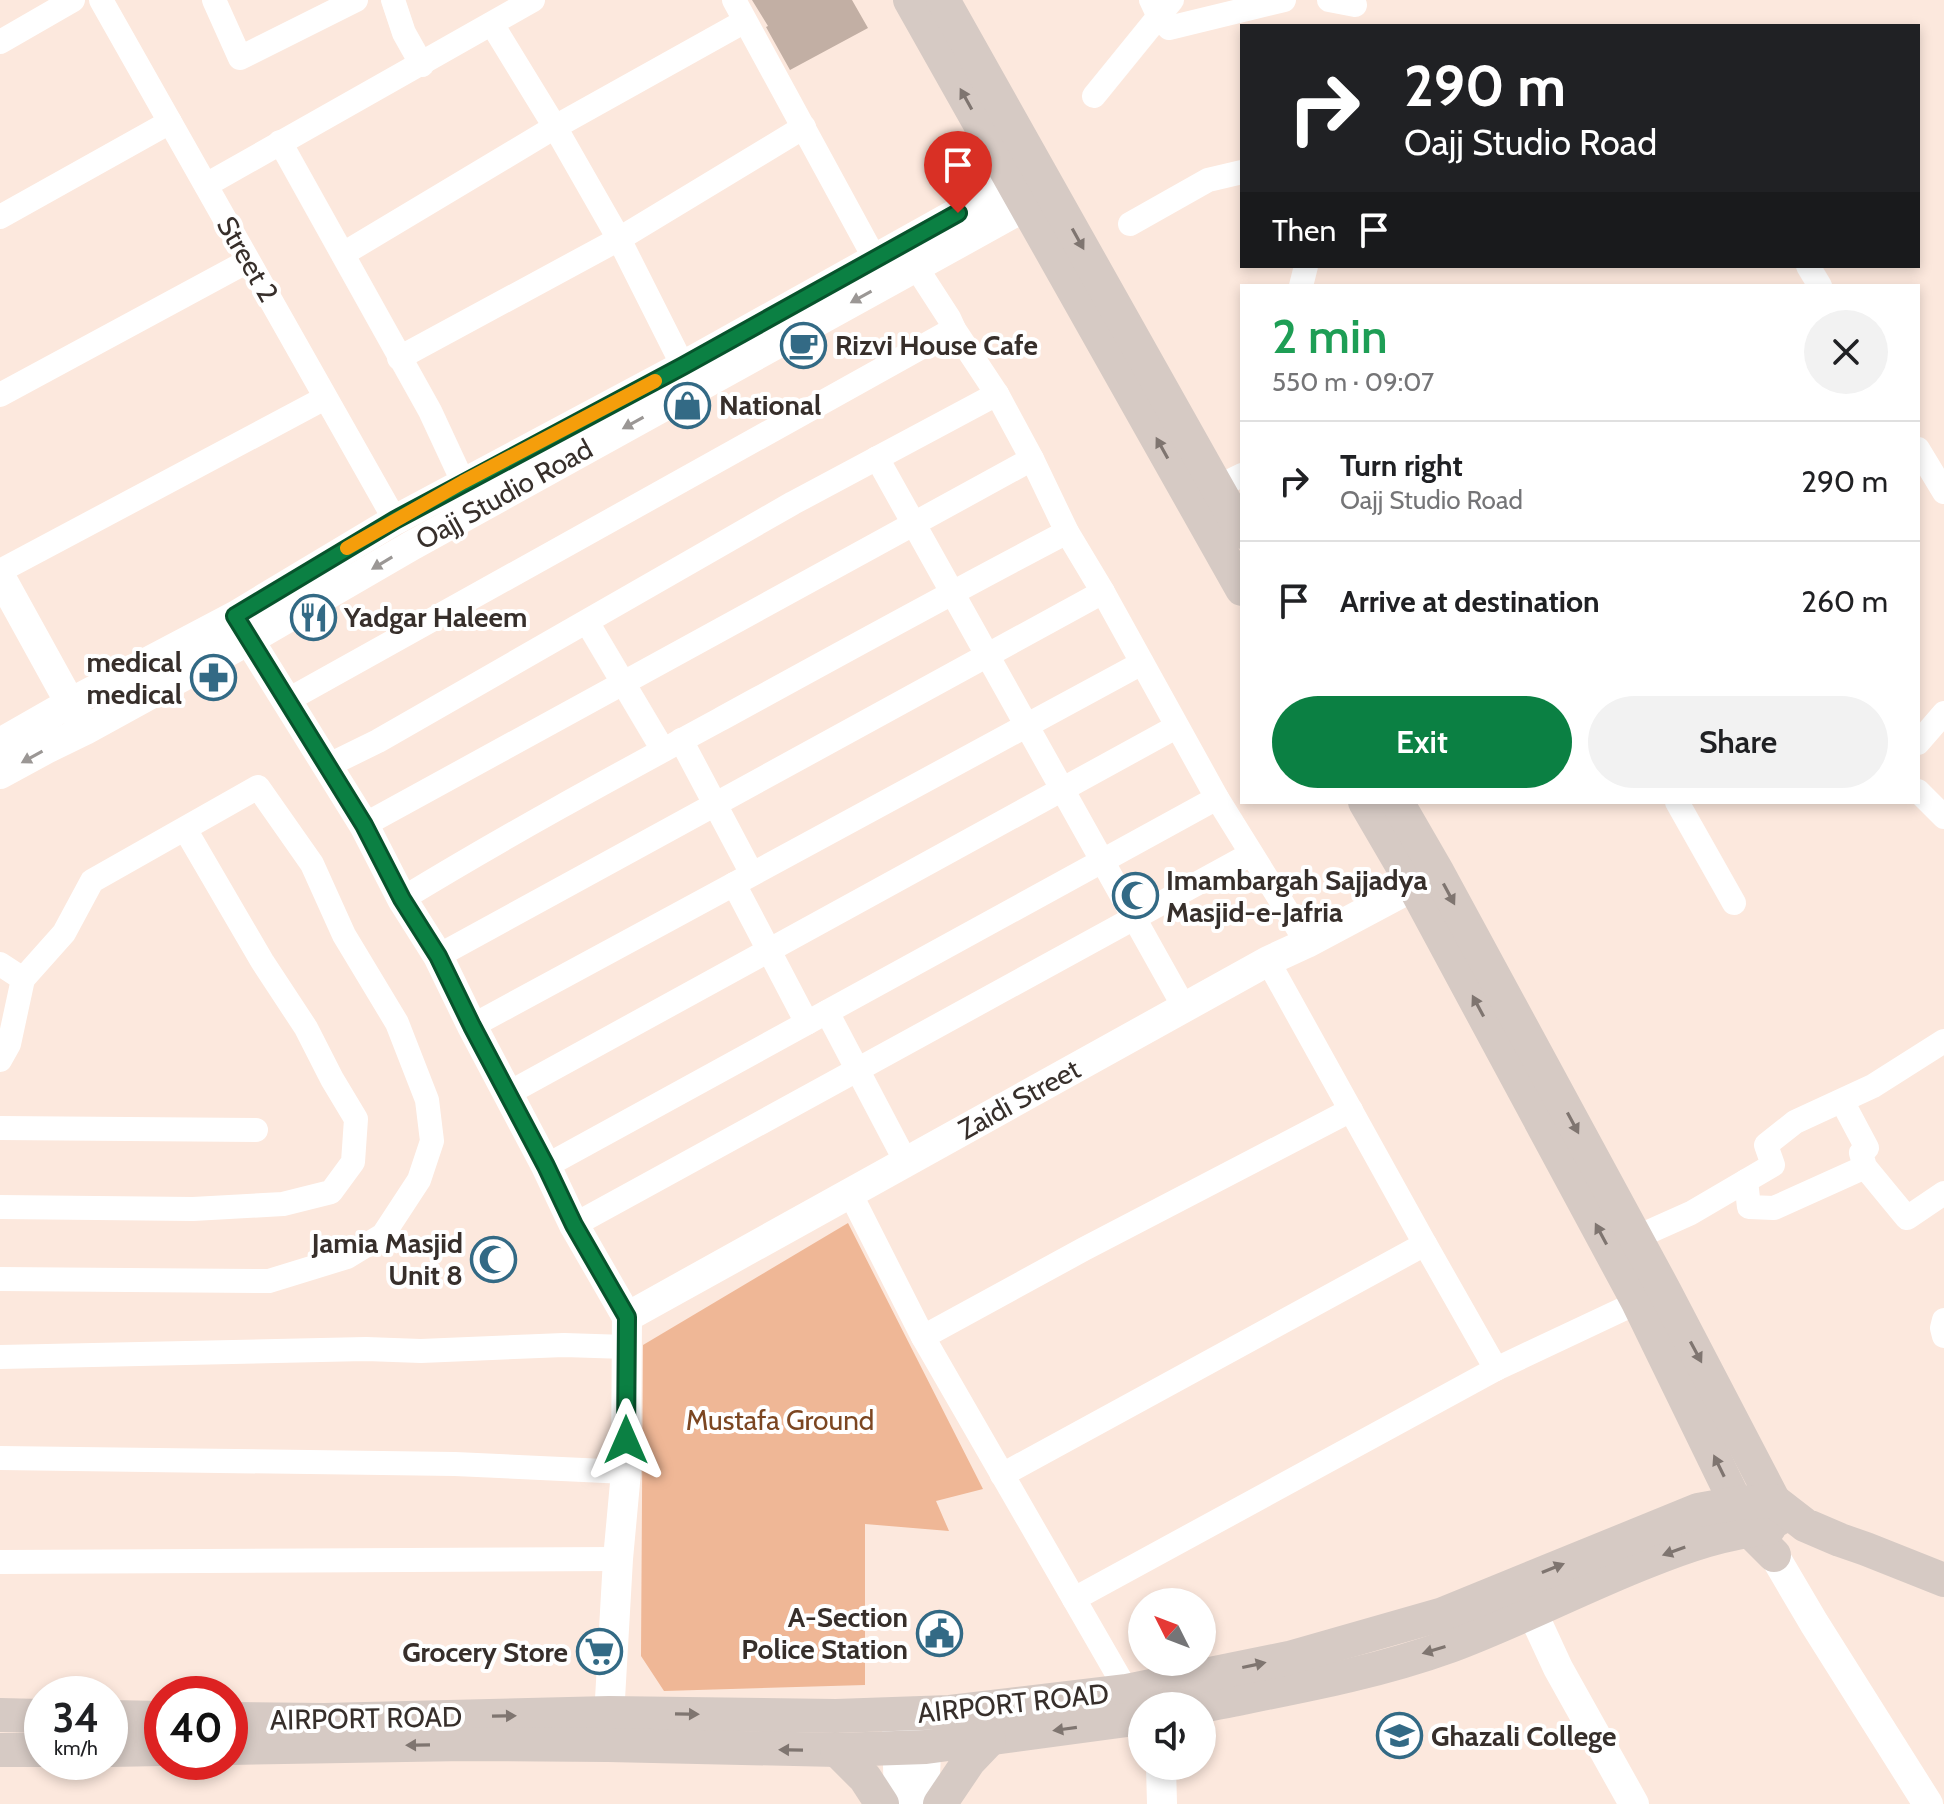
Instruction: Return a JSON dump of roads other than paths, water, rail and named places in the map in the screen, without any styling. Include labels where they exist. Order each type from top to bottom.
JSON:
[{"type":"main road","points":[[910,0],[1032,187],[1240,529]]},
{"type":"main road","points":[[943,0],[1032,187]]},
{"type":"main road","points":[[1216,488],[1240,581]]},
{"type":"main road","points":[[1366,804],[1651,1296],[1770,1524],[1840,1540],[1944,1580]]},
{"type":"main road","points":[[1398,804],[1635,1238],[1651,1296]]},
{"type":"main road","name":"AIRPORT ROAD","points":[[1173,1692],[1443,1614],[1525,1597],[1698,1510],[1770,1524]]},
{"type":"main road","points":[[1216,1703],[1355,1674],[1450,1646],[1525,1597]]},
{"type":"main road","name":"AIRPORT ROAD","points":[[248,1748],[466,1744],[609,1729],[1128,1701]]},
{"type":"main road","name":"AIRPORT ROAD","points":[[248,1719],[609,1729],[837,1750],[911,1748],[989,1740],[1128,1705]]},
{"type":"main road","points":[[0,1715],[24,1716]]},
{"type":"main road","points":[[940,1804],[969,1761],[989,1740]]},
{"type":"main road","points":[[0,1750],[24,1750]]},
{"type":"main road","points":[[837,1750],[865,1778],[882,1804]]},
{"type":"street","points":[[0,42],[73,0]]},
{"type":"street","name":"Street 2","points":[[101,0],[395,520]]},
{"type":"street","points":[[214,0],[240,58],[356,0]]},
{"type":"street","points":[[393,0],[404,33],[422,65]]},
{"type":"street","points":[[206,185],[533,0]]},
{"type":"street","points":[[1161,6],[1169,28],[1178,28],[1284,0]]},
{"type":"street","points":[[1329,0],[1354,10]]},
{"type":"street","points":[[1094,96],[1161,6]]},
{"type":"street","points":[[343,254],[555,127],[739,10],[875,259]]},
{"type":"street","points":[[492,24],[619,239],[683,366]]},
{"type":"street","points":[[0,217],[170,122]]},
{"type":"street","points":[[399,358],[619,239],[804,127]]},
{"type":"street","points":[[280,142],[430,411],[463,482]]},
{"type":"street","points":[[1130,224],[1208,180],[1240,172]]},
{"type":"street","name":"Oajj Studio Road","points":[[0,774],[85,730],[242,628],[395,520],[875,259],[1032,187]]},
{"type":"street","name":"Oajj Studio Road","points":[[0,743],[70,703],[242,628],[411,546],[916,267],[1032,187]]},
{"type":"street","points":[[0,395],[248,261]]},
{"type":"street","points":[[916,267],[997,394],[1067,532],[1176,727],[1307,943]]},
{"type":"street","points":[[288,700],[954,329]]},
{"type":"street","points":[[327,766],[378,741],[793,503],[997,394]]},
{"type":"street","points":[[85,730],[0,573],[325,398]]},
{"type":"street","points":[[1920,452],[1944,492]]},
{"type":"street","points":[[877,458],[1184,1007]]},
{"type":"street","points":[[364,825],[1032,459]]},
{"type":"street","points":[[402,899],[672,745],[1067,532]]},
{"type":"street","points":[[438,956],[1103,592]]},
{"type":"street","points":[[587,622],[623,683],[715,805],[769,950],[857,1069],[906,1162]]},
{"type":"street","points":[[242,628],[364,825],[402,899],[438,956],[574,1225],[627,1317],[626,1472],[609,1729]]},
{"type":"street","points":[[472,1026],[1142,663]]},
{"type":"street","points":[[1920,741],[1944,713]]},
{"type":"street","points":[[507,1094],[1176,727]]},
{"type":"street","points":[[0,1060],[9,1044],[23,979],[64,933],[92,881],[258,787],[312,864],[344,935],[397,1023],[427,1100],[432,1141],[419,1180],[383,1235],[347,1257],[269,1281],[0,1279]]},
{"type":"street","points":[[1920,793],[1944,817]]},
{"type":"street","points":[[546,1166],[1217,798]]},
{"type":"street","points":[[1678,804],[1734,903]]},
{"type":"street","points":[[0,1207],[193,1209],[283,1204],[331,1192],[353,1162],[356,1119],[306,1028],[262,961],[185,829]]},
{"type":"street","points":[[574,1225],[1251,854]]},
{"type":"street","name":"Zaidi Street","points":[[627,1317],[1184,1007],[1414,886]]},
{"type":"street","points":[[1268,961],[1496,1369]]},
{"type":"street","points":[[0,964],[23,979]]},
{"type":"street","points":[[1635,1238],[1691,1213],[1773,1165],[1766,1145],[1795,1122],[1873,1086],[1944,1041]]},
{"type":"street","points":[[1842,1101],[1867,1148],[1861,1153],[1865,1167],[1907,1218],[1944,1193]]},
{"type":"street","points":[[923,1337],[1351,1110]]},
{"type":"street","points":[[0,1128],[256,1130]]},
{"type":"street","points":[[1746,1181],[1749,1207],[1774,1208],[1865,1167]]},
{"type":"street","points":[[850,1193],[923,1337],[1074,1599],[1140,1692]]},
{"type":"street","points":[[1002,1475],[1425,1244]]},
{"type":"street","points":[[1074,1599],[1496,1369],[1651,1296]]},
{"type":"street","points":[[1944,1320],[1944,1336]]},
{"type":"street","points":[[0,1357],[421,1351],[564,1345],[626,1347]]},
{"type":"street","points":[[0,1458],[455,1464],[626,1472]]},
{"type":"street","points":[[1770,1524],[1814,1623],[1928,1804]]},
{"type":"street","points":[[0,1562],[618,1559]]},
{"type":"street","points":[[1525,1597],[1558,1668],[1634,1804]]},
{"type":"street","points":[[899,1804],[911,1748],[912,1714]]},
{"type":"street","points":[[911,1748],[924,1804]]},
{"type":"street","points":[[1161,1780],[1162,1804]]},
{"type":"place","name":"Rizvi House Cafe","points":[[804,345]]},
{"type":"place","name":"National","points":[[688,405]]},
{"type":"place","name":"Yadgar Haleem","points":[[313,617]]},
{"type":"place","name":"medical medical","points":[[213,678]]},
{"type":"place","name":"Imambargah Sajjadya Masjid-e-Jafria","points":[[1135,896]]},
{"type":"place","name":"Jamia Masjid Unit 8","points":[[494,1259]]},
{"type":"place","name":"A-Section Police Station","points":[[939,1633]]},
{"type":"place","name":"Grocery Store","points":[[599,1652]]},
{"type":"place","name":"Ghazali College","points":[[1400,1736]]},
{"type":"park label","name":"Mustafa Ground","points":[[780,1420]]}]
